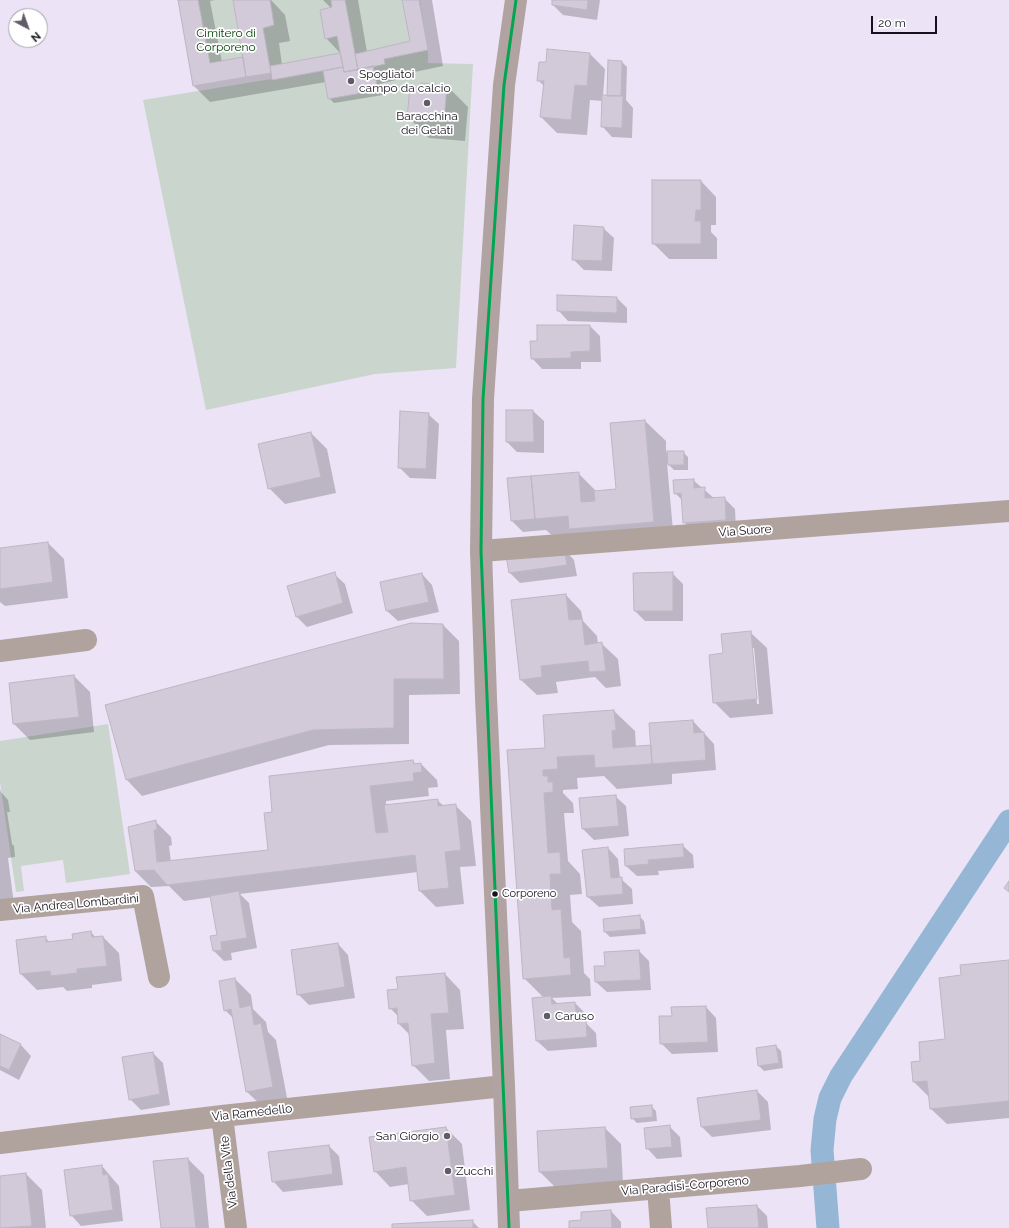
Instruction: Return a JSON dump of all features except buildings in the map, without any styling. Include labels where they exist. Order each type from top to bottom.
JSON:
[{"type":"main road","points":[[509,1228],[504,1086],[486,706],[481,551],[483,399],[504,85],[516,0]]},
{"type":"street","name":"Via Suore","points":[[481,551],[1009,511]]},
{"type":"street","points":[[0,651],[86,640]]},
{"type":"street","name":"Via Andrea Lombardini","points":[[0,910],[143,896],[159,977]]},
{"type":"street","name":"Via Ramedello","points":[[0,1143],[222,1116],[504,1086]]},
{"type":"street","name":"Via della Vite","points":[[222,1116],[236,1228]]},
{"type":"street","name":"Via Paradisi-Corporeno","points":[[509,1201],[800,1176],[861,1169]]},
{"type":"street","points":[[658,1188],[661,1228]]},
{"type":"green space","name":"Cimitero di Corporeno","points":[[178,0],[420,0],[428,50],[428,63],[473,64],[456,368],[375,374],[206,410],[143,100],[271,79],[270,73],[193,86]]},
{"type":"green space","points":[[108,724],[130,874],[66,883],[63,860],[21,866],[24,891],[16,892],[0,782],[0,741]]},
{"type":"waterway","points":[[828,1228],[822,1150],[825,1119],[830,1098],[841,1076],[1009,821]]},
{"type":"transit line","points":[[509,1228],[481,551],[483,399],[504,85],[516,0]]},
{"type":"place","name":"Spogliatoi campo da calcio","points":[[351,81]]},
{"type":"place","name":"Baracchina dei Gelati","points":[[427,103]]},
{"type":"place","name":"Corporeno","points":[[495,894]]},
{"type":"place","name":"Caruso","points":[[547,1016]]},
{"type":"place","name":"San Giorgio","points":[[447,1136]]},
{"type":"place","name":"Zucchi","points":[[448,1171]]}]
